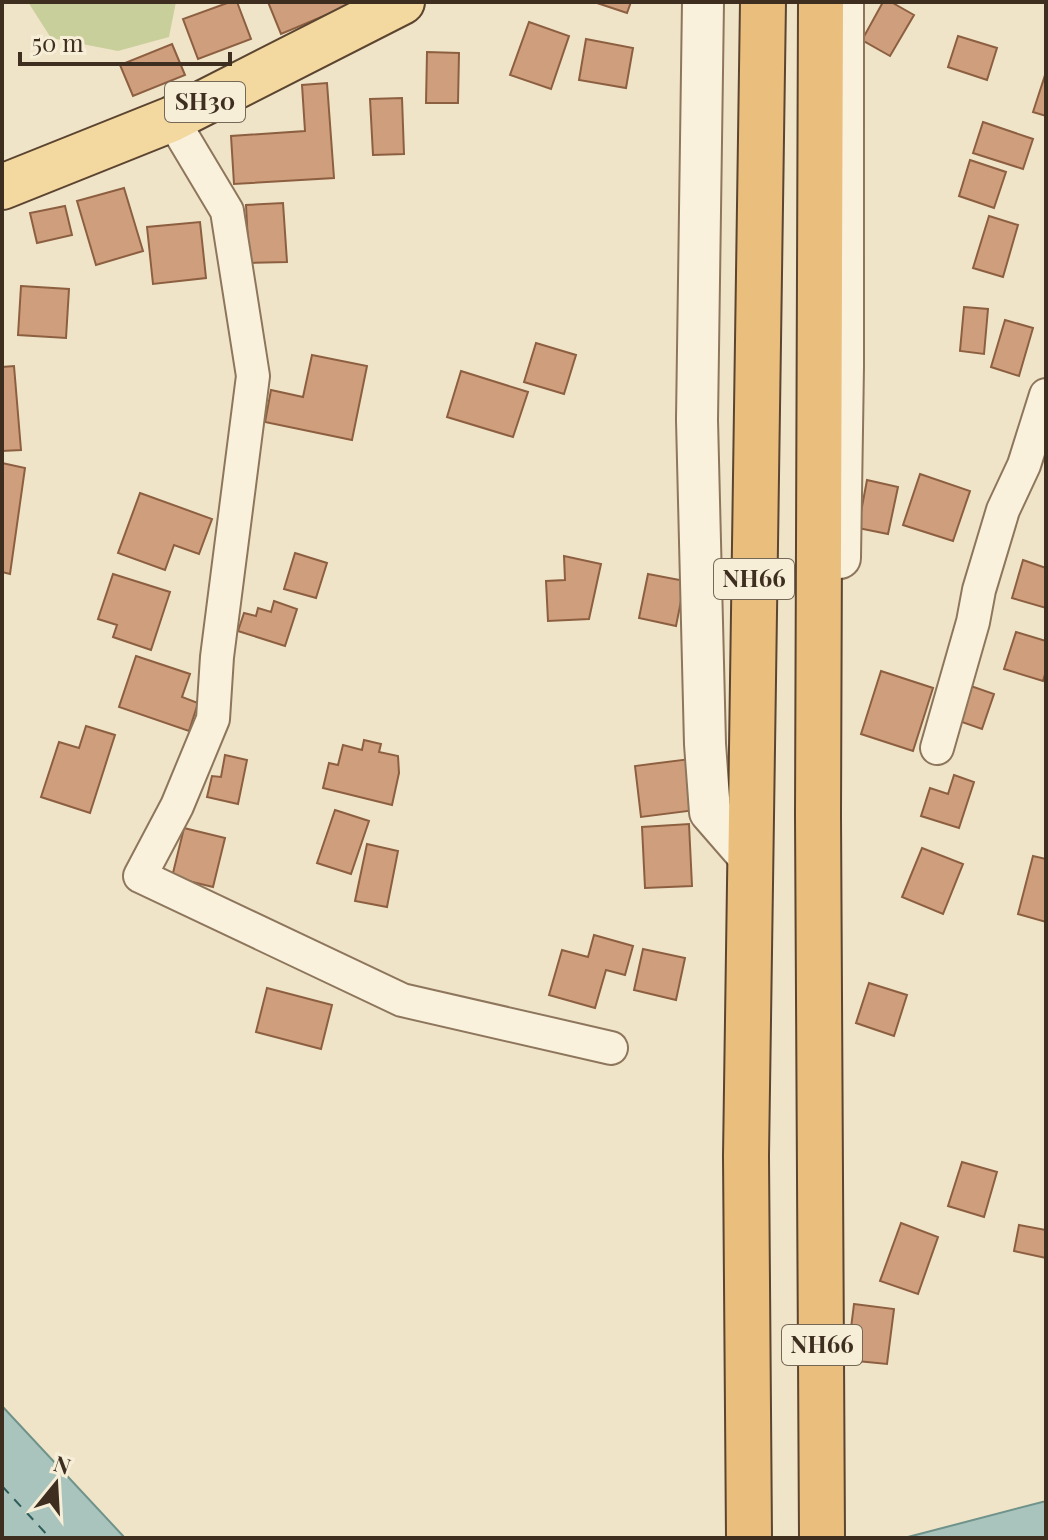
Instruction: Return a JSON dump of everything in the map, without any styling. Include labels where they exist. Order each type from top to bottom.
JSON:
[{"type":"highway","points":[[733,2],[735,58],[761,133]]},
{"type":"highway","name":"NH66","points":[[749,1538],[746,1156],[763,2]]},
{"type":"highway","name":"NH66","points":[[822,1538],[818,815],[826,2]]},
{"type":"main road","name":"SH30","points":[[2,187],[172,119],[402,2]]},
{"type":"street","points":[[703,2],[697,420],[705,744],[710,812],[750,858]]},
{"type":"street","points":[[172,119],[227,211],[253,376],[217,657],[213,719],[177,806],[140,876],[402,1000],[611,1048]]},
{"type":"street","points":[[937,748],[1003,510],[1024,465],[1046,395]]},
{"type":"green space","points":[[28,2],[176,2],[169,37],[118,51],[51,38]]},
{"type":"water","points":[[2,1406],[125,1538],[2,1538]]},
{"type":"water","points":[[1046,1501],[1046,1538],[904,1538]]},
{"type":"building","points":[[237,2],[251,39],[198,59],[183,19]]},
{"type":"building","points":[[268,2],[357,2],[281,34]]},
{"type":"building","points":[[594,2],[631,2],[627,13]]},
{"type":"building","points":[[883,2],[891,2],[914,15],[890,56],[862,40]]},
{"type":"building","points":[[529,22],[569,36],[551,89],[510,75]]},
{"type":"building","points":[[958,36],[997,48],[987,80],[948,67]]},
{"type":"building","points":[[586,39],[633,48],[626,88],[579,80]]},
{"type":"building","points":[[172,44],[185,75],[133,96],[120,65]]},
{"type":"building","points":[[427,52],[459,53],[458,103],[426,103]]},
{"type":"building","points":[[1046,72],[1046,116],[1033,112]]},
{"type":"building","points":[[327,83],[334,178],[234,184],[231,136],[305,131],[302,85]]},
{"type":"building","points":[[402,98],[404,154],[373,155],[370,99]]},
{"type":"building","points":[[983,122],[1033,139],[1023,169],[973,153]]},
{"type":"building","points":[[970,160],[1006,172],[994,208],[959,196]]},
{"type":"building","points":[[124,188],[143,251],[96,265],[77,201]]},
{"type":"building","points":[[283,203],[287,262],[249,263],[246,205]]},
{"type":"building","points":[[65,206],[72,235],[37,243],[30,213]]},
{"type":"building","points":[[989,216],[1018,225],[1003,277],[973,268]]},
{"type":"building","points":[[200,222],[206,278],[153,284],[147,227]]},
{"type":"building","points":[[21,286],[69,289],[66,338],[18,335]]},
{"type":"building","points":[[964,307],[988,309],[984,354],[960,351]]},
{"type":"building","points":[[1005,320],[1033,328],[1019,376],[991,367]]},
{"type":"building","points":[[536,343],[576,355],[564,394],[524,382]]},
{"type":"building","points":[[312,355],[367,366],[352,440],[265,422],[271,390],[303,397]]},
{"type":"building","points":[[14,366],[21,450],[2,451],[2,367]]},
{"type":"building","points":[[461,371],[528,392],[513,437],[447,417]]},
{"type":"building","points":[[2,463],[25,468],[10,574],[2,572]]},
{"type":"building","points":[[920,474],[970,491],[953,541],[903,525]]},
{"type":"building","points":[[867,480],[898,487],[888,534],[858,528]]},
{"type":"building","points":[[140,493],[212,519],[199,554],[174,545],[165,570],[118,553]]},
{"type":"building","points":[[295,553],[327,563],[316,598],[284,589]]},
{"type":"building","points":[[564,556],[601,564],[589,619],[548,621],[546,581],[565,580]]},
{"type":"building","points":[[1023,560],[1046,568],[1046,608],[1012,598]]},
{"type":"building","points":[[113,574],[170,592],[151,650],[113,637],[117,625],[98,619]]},
{"type":"building","points":[[648,574],[685,581],[676,626],[639,618]]},
{"type":"building","points":[[274,601],[297,609],[285,646],[238,631],[244,613],[256,616],[258,608],[271,612]]},
{"type":"building","points":[[1016,632],[1046,641],[1043,681],[1004,669]]},
{"type":"building","points":[[136,656],[190,674],[182,697],[198,703],[189,731],[119,707]]},
{"type":"building","points":[[881,671],[933,688],[913,751],[861,734]]},
{"type":"building","points":[[968,685],[994,694],[982,729],[956,720]]},
{"type":"building","points":[[86,726],[115,735],[90,813],[41,797],[59,742],[79,748]]},
{"type":"building","points":[[364,740],[381,744],[379,752],[398,756],[399,773],[392,805],[323,788],[329,763],[338,765],[343,745],[362,750]]},
{"type":"building","points":[[225,755],[247,760],[238,804],[207,797],[212,776],[221,777]]},
{"type":"building","points":[[690,759],[696,810],[641,817],[635,766]]},
{"type":"building","points":[[954,775],[974,782],[959,828],[921,816],[930,788],[948,794]]},
{"type":"building","points":[[335,810],[369,821],[351,874],[317,863]]},
{"type":"building","points":[[689,824],[692,886],[645,888],[642,827]]},
{"type":"building","points":[[184,828],[225,838],[213,887],[172,877]]},
{"type":"building","points":[[367,844],[398,851],[387,907],[355,901]]},
{"type":"building","points":[[922,848],[963,864],[943,914],[902,897]]},
{"type":"building","points":[[1033,856],[1046,859],[1046,922],[1018,914]]},
{"type":"building","points":[[594,935],[633,946],[625,975],[606,970],[595,1008],[549,995],[562,950],[588,957]]},
{"type":"building","points":[[643,949],[685,958],[676,1000],[634,990]]},
{"type":"building","points":[[869,983],[907,995],[894,1036],[856,1023]]},
{"type":"building","points":[[267,988],[332,1005],[321,1049],[256,1032]]},
{"type":"building","points":[[962,1162],[997,1172],[984,1217],[948,1206]]},
{"type":"building","points":[[901,1223],[938,1237],[918,1294],[880,1281]]},
{"type":"building","points":[[1019,1225],[1046,1230],[1046,1258],[1014,1251]]},
{"type":"building","points":[[854,1304],[894,1309],[887,1364],[847,1360]]},
{"type":"ferry route","points":[[2,1486],[50,1538]]}]
